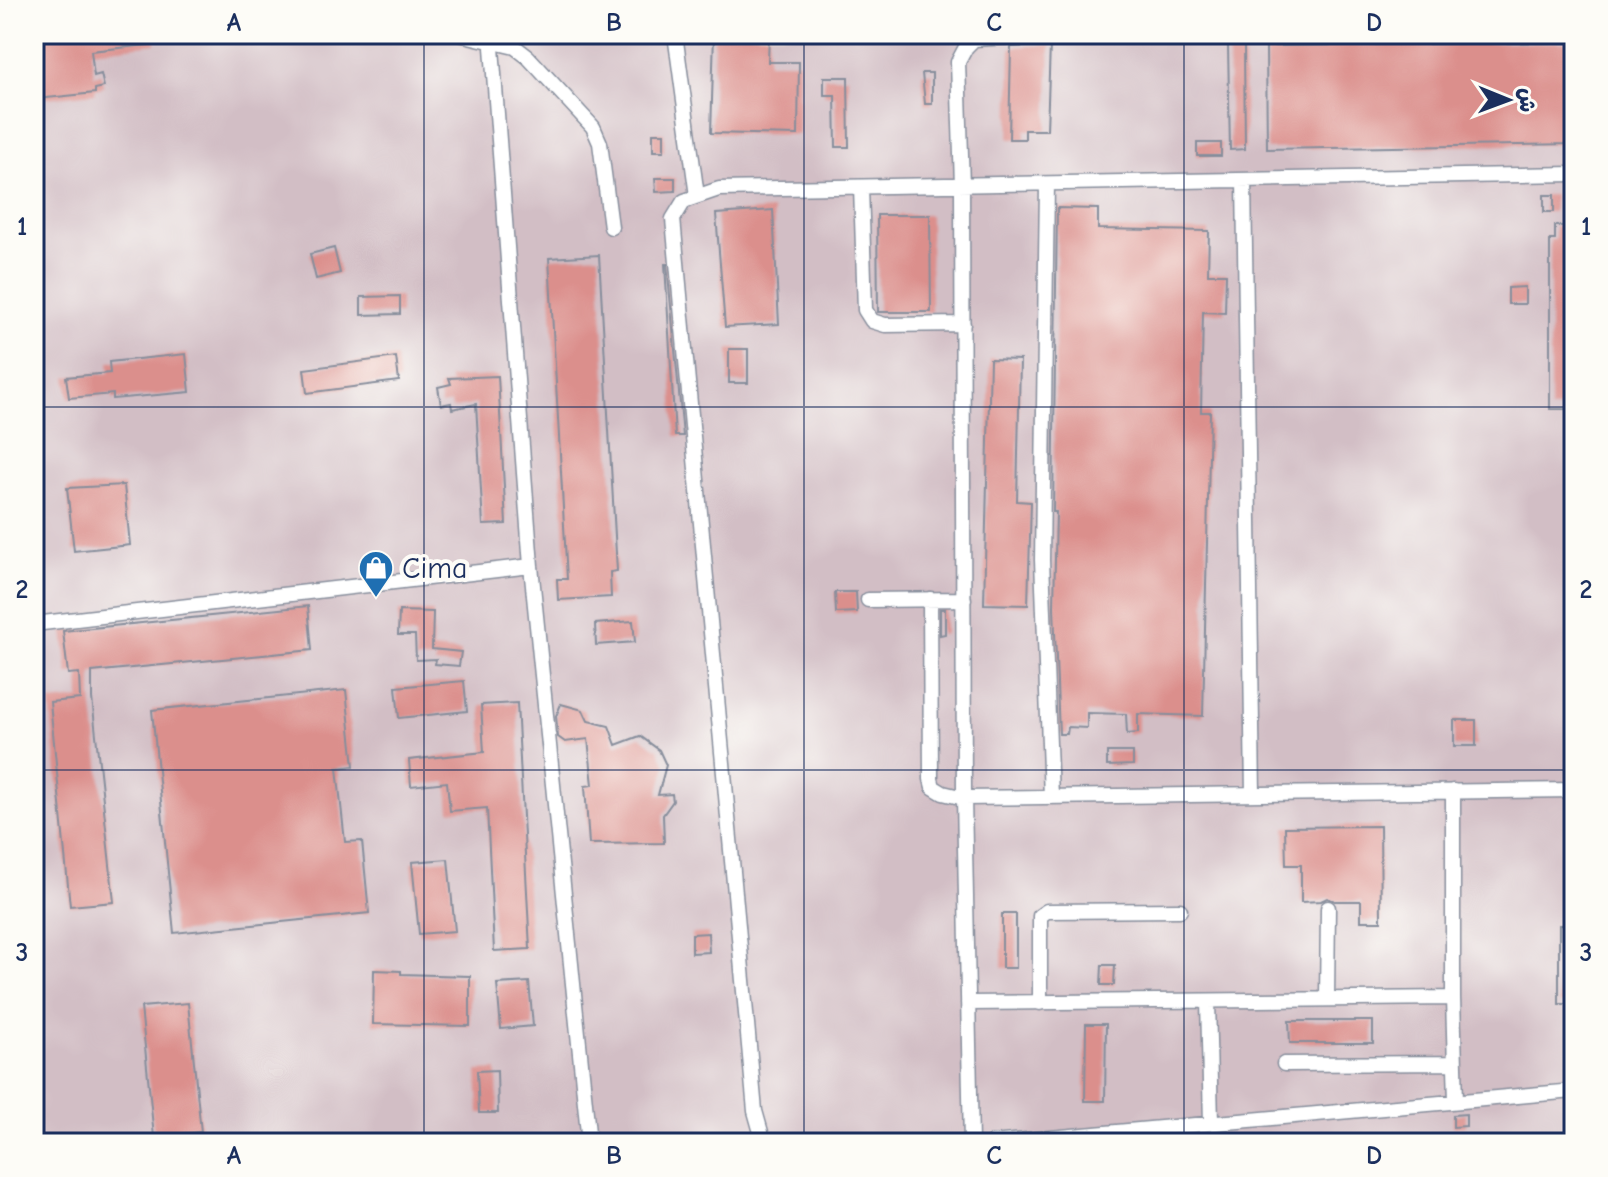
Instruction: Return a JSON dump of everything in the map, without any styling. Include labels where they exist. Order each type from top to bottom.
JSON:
[{"type":"street","points":[[460,34],[491,38],[515,47],[593,127],[600,143],[611,227]]},
{"type":"street","points":[[675,34],[697,196]]},
{"type":"street","points":[[956,34],[966,47]]},
{"type":"street","points":[[971,1143],[964,798],[962,186],[958,62],[974,39],[1065,34]]},
{"type":"street","points":[[491,38],[531,566],[589,1143]]},
{"type":"street","points":[[764,1143],[755,1111],[673,219],[684,201],[719,189],[1574,174]]},
{"type":"street","points":[[1244,180],[1253,794]]},
{"type":"street","points":[[1047,184],[1042,560],[1051,797]]},
{"type":"street","points":[[861,187],[865,310],[872,321],[885,325],[963,324]]},
{"type":"street","points":[[34,624],[531,566]]},
{"type":"street","points":[[930,599],[931,779],[933,787],[943,793],[964,798],[1574,790]]},
{"type":"street","points":[[868,600],[964,599]]},
{"type":"street","points":[[1453,791],[1456,1101]]},
{"type":"street","points":[[1327,999],[1328,908]]},
{"type":"street","points":[[1040,1003],[1040,916],[1047,911],[1180,910]]},
{"type":"street","points":[[968,1003],[1453,998]]},
{"type":"street","points":[[1208,1001],[1211,1123]]},
{"type":"street","points":[[1284,1064],[1455,1063]]},
{"type":"street","points":[[992,1143],[1574,1091]]},
{"type":"shaded area","points":[[34,34],[1574,34],[1574,1143],[34,1143]]},
{"type":"building","points":[[34,34],[155,34],[156,44],[91,51],[94,76],[101,74],[104,87],[95,89],[95,93],[37,99]]},
{"type":"building","points":[[714,34],[769,34],[768,62],[799,62],[798,135],[711,133]]},
{"type":"building","points":[[1253,34],[1267,34],[1266,47],[1252,45]]},
{"type":"building","points":[[1574,42],[1574,144],[1267,149],[1266,46]]},
{"type":"building","points":[[1050,45],[1047,130],[1025,130],[1025,139],[1009,139],[1011,47]]},
{"type":"building","points":[[1228,45],[1244,45],[1245,149],[1230,150]]},
{"type":"building","points":[[922,73],[932,73],[932,104],[925,104]]},
{"type":"building","points":[[824,77],[848,77],[849,147],[836,147],[835,95],[824,95]]},
{"type":"building","points":[[653,133],[664,133],[664,151],[653,151]]},
{"type":"building","points":[[1197,143],[1221,143],[1221,156],[1197,156]]},
{"type":"building","points":[[655,178],[675,178],[675,191],[656,192]]},
{"type":"building","points":[[1544,195],[1554,195],[1554,212],[1544,212]]},
{"type":"building","points":[[1057,208],[1098,209],[1098,229],[1209,231],[1208,274],[1226,274],[1225,313],[1203,312],[1201,412],[1210,412],[1203,716],[1138,714],[1138,733],[1127,734],[1126,714],[1087,713],[1087,728],[1068,727],[1067,734],[1059,734],[1054,607],[1056,512],[1053,512]]},
{"type":"building","points":[[773,210],[779,324],[725,327],[716,214]]},
{"type":"building","points":[[877,215],[930,215],[931,312],[878,312]]},
{"type":"building","points":[[1555,226],[1574,226],[1574,409],[1550,409],[1550,240],[1555,240]]},
{"type":"building","points":[[334,248],[340,273],[316,279],[310,254]]},
{"type":"building","points":[[599,255],[617,571],[610,572],[611,597],[558,600],[557,579],[567,579],[549,258]]},
{"type":"building","points":[[667,264],[683,436],[675,436]]},
{"type":"building","points":[[1525,287],[1525,304],[1508,304],[1508,288]]},
{"type":"building","points":[[400,296],[400,314],[361,315],[361,297]]},
{"type":"building","points":[[729,349],[748,349],[748,383],[729,383]]},
{"type":"building","points":[[186,354],[190,392],[113,399],[113,394],[69,398],[66,377],[110,373],[109,362]]},
{"type":"building","points":[[396,357],[399,381],[307,393],[304,369]]},
{"type":"building","points":[[990,359],[1020,360],[1017,501],[1031,502],[1028,605],[984,604]]},
{"type":"building","points":[[498,376],[506,524],[483,525],[476,404],[452,409],[451,403],[441,405],[438,387],[451,384],[449,378]]},
{"type":"building","points":[[124,485],[130,545],[74,551],[67,488]]},
{"type":"building","points":[[835,592],[856,592],[857,612],[836,613]]},
{"type":"building","points":[[308,606],[312,650],[92,672],[92,698],[114,902],[70,906],[50,702],[80,699],[79,673],[68,674],[63,631]]},
{"type":"building","points":[[940,609],[945,609],[945,634],[940,635]]},
{"type":"building","points":[[399,611],[433,612],[432,649],[461,652],[459,666],[435,664],[436,659],[416,660],[415,635],[398,635]]},
{"type":"building","points":[[633,621],[635,642],[596,645],[595,624]]},
{"type":"building","points":[[464,681],[467,711],[399,718],[396,687]]},
{"type":"building","points":[[346,690],[354,766],[337,768],[345,842],[362,841],[369,913],[174,933],[152,710]]},
{"type":"building","points":[[517,703],[530,949],[494,951],[487,808],[450,811],[447,782],[411,786],[409,760],[484,752],[481,705]]},
{"type":"building","points":[[561,704],[583,710],[588,721],[609,726],[616,745],[640,736],[659,750],[666,765],[658,795],[672,794],[673,801],[663,815],[664,843],[589,844],[585,786],[593,785],[588,739],[565,742],[558,737],[556,716]]},
{"type":"building","points":[[1454,720],[1476,720],[1476,746],[1454,746]]},
{"type":"building","points":[[1107,752],[1133,752],[1133,765],[1107,766]]},
{"type":"building","points":[[1380,826],[1381,921],[1361,921],[1361,901],[1327,898],[1301,902],[1301,865],[1286,865],[1285,827]]},
{"type":"building","points":[[448,859],[455,931],[419,934],[412,862]]},
{"type":"building","points":[[1002,914],[1016,914],[1016,968],[1002,968]]},
{"type":"building","points":[[1559,925],[1574,925],[1574,1004],[1559,1004]]},
{"type":"building","points":[[708,933],[709,952],[692,953],[692,934]]},
{"type":"building","points":[[1102,965],[1115,965],[1114,985],[1101,985]]},
{"type":"building","points":[[374,970],[470,976],[470,1026],[373,1024]]},
{"type":"building","points":[[529,982],[533,1026],[501,1029],[497,984]]},
{"type":"building","points":[[188,1003],[201,1132],[154,1137],[141,1007]]},
{"type":"building","points":[[1289,1021],[1373,1021],[1373,1043],[1290,1043]]},
{"type":"building","points":[[1086,1024],[1106,1024],[1105,1101],[1085,1101]]},
{"type":"building","points":[[497,1070],[498,1113],[479,1113],[477,1071]]},
{"type":"building","points":[[1466,1114],[1466,1126],[1453,1127],[1453,1115]]},
{"type":"place","name":"Cima","points":[[376,599]]}]
